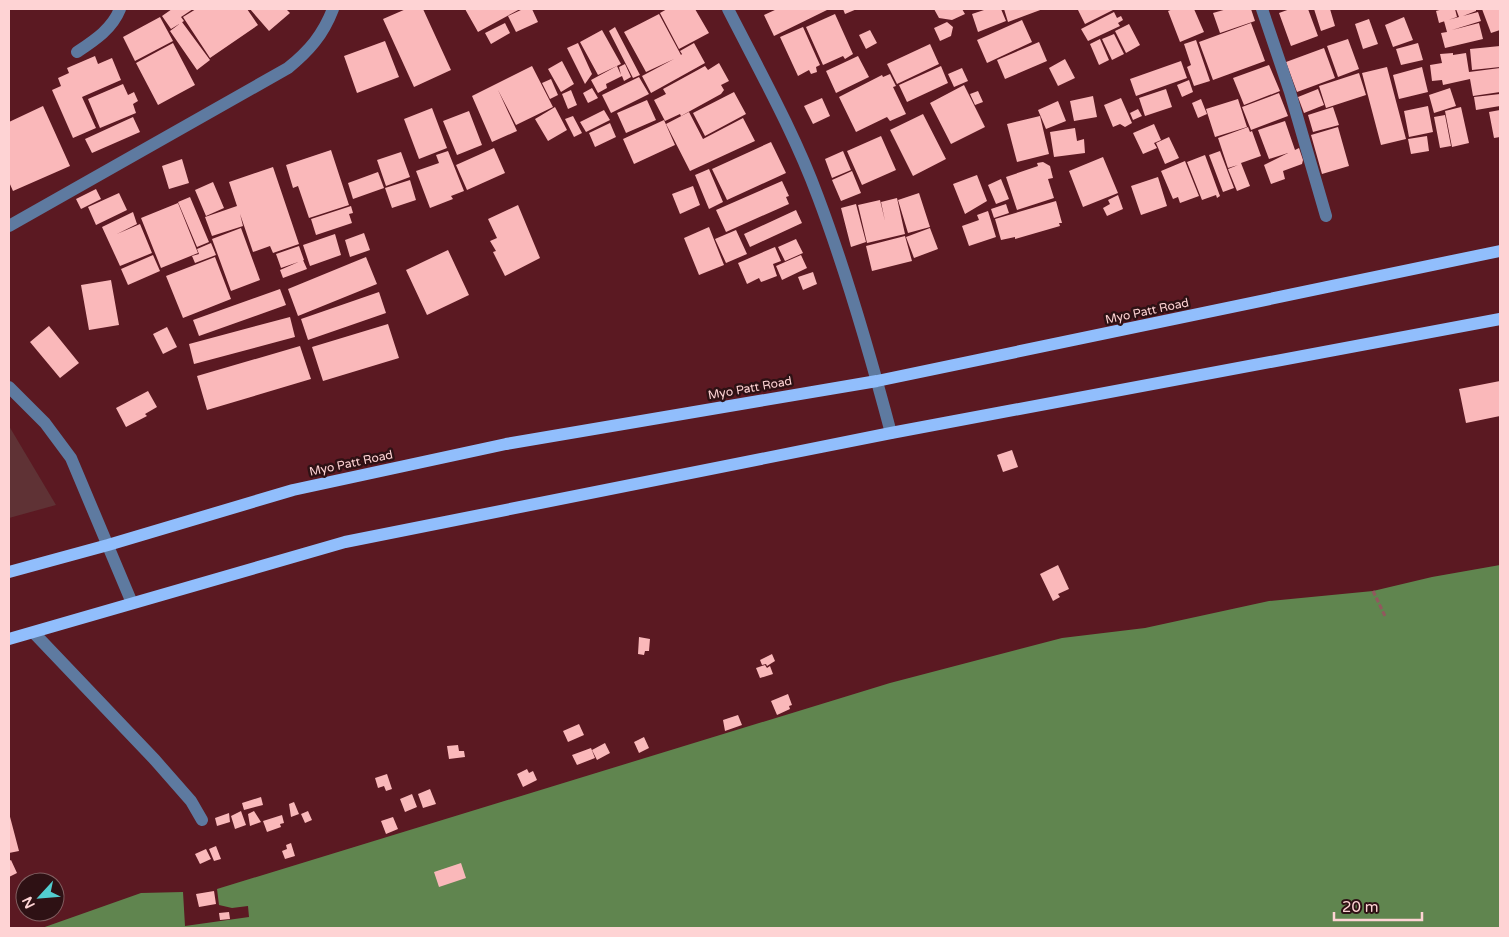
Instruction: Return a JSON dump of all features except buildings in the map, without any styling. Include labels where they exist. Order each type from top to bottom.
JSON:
[{"type":"main road","name":"Myo Patt Road","points":[[9,572],[108,545],[293,490],[506,444],[877,381],[1500,251]]},
{"type":"main road","points":[[9,639],[345,542],[891,433],[1500,320]]},
{"type":"street","points":[[77,52],[101,35],[116,20],[120,9]]},
{"type":"street","points":[[9,226],[288,68],[311,49],[326,27],[333,9]]},
{"type":"street","points":[[728,9],[778,108],[818,196],[877,381],[891,433]]},
{"type":"street","points":[[1262,9],[1290,92],[1326,216]]},
{"type":"street","points":[[9,387],[45,424],[71,458],[132,603]]},
{"type":"street","points":[[34,633],[156,760],[191,801],[202,820]]},
{"type":"path","points":[[1373,591],[1384,616]]},
{"type":"shaded area","points":[[9,426],[56,505],[9,518]]},
{"type":"shaded area","points":[[1500,565],[1500,928],[42,928],[59,922],[65,922],[65,920],[141,893],[183,892],[185,926],[249,917],[248,906],[232,908],[219,905],[217,889],[890,683],[1062,638],[1145,628],[1269,601],[1373,591],[1432,577]]}]
